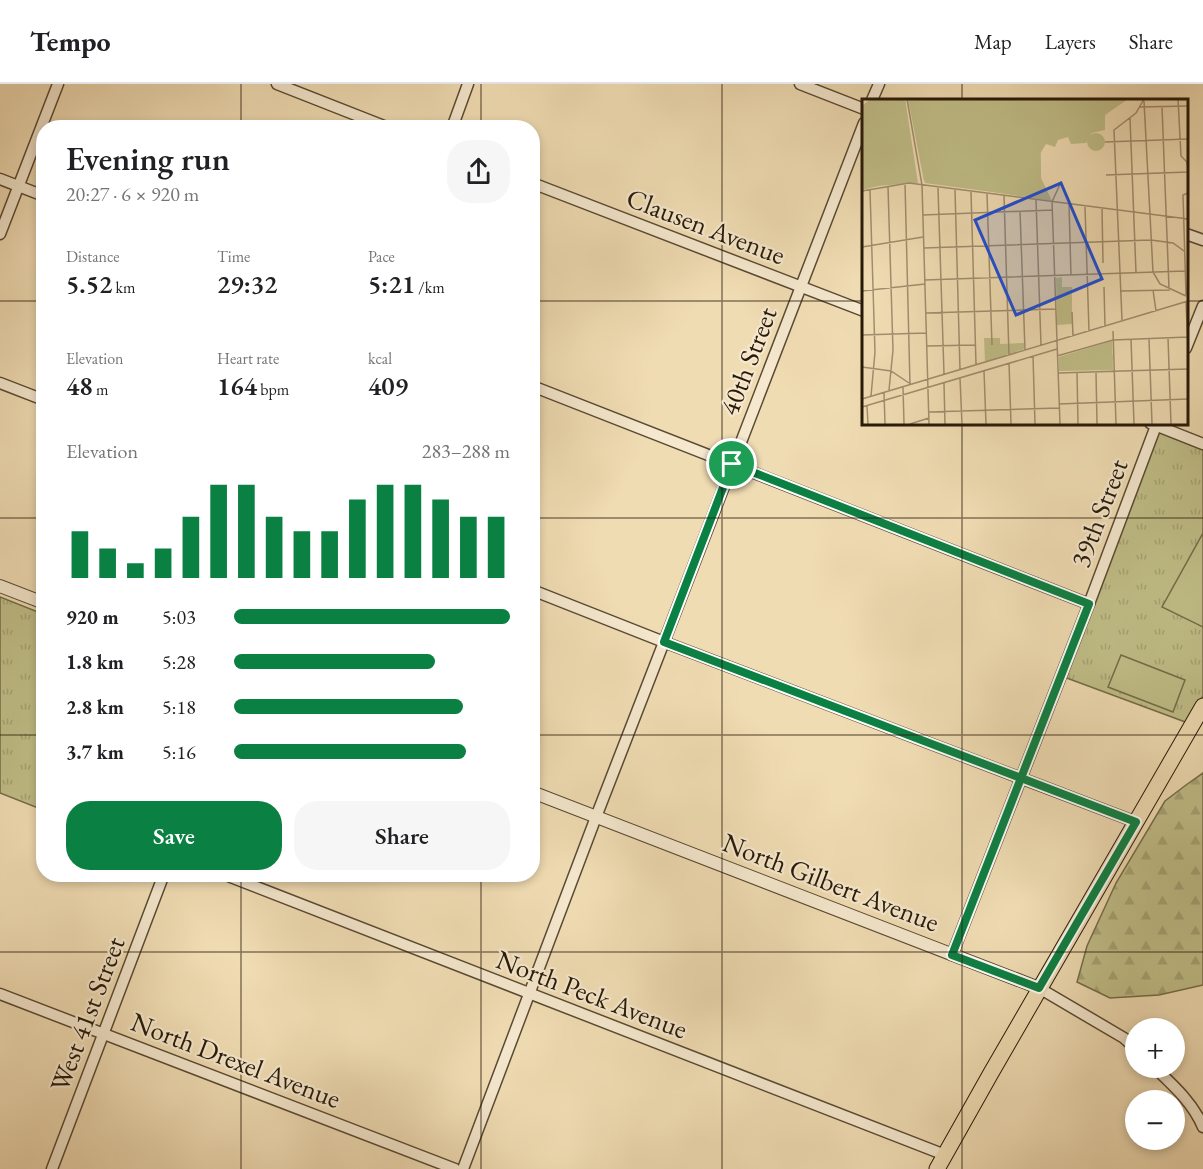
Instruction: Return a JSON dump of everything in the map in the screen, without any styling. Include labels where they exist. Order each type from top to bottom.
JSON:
[{"type":"main road","points":[[937,1169],[1203,706]]},
{"type":"street","points":[[44,120],[58,84]]},
{"type":"street","points":[[277,84],[369,120]]},
{"type":"street","points":[[455,120],[468,84]]},
{"type":"street","points":[[800,84],[862,108]]},
{"type":"street","points":[[872,99],[879,84]]},
{"type":"street","name":"40th Street","points":[[463,1169],[596,817],[862,128]]},
{"type":"street","points":[[0,234],[36,142]]},
{"type":"street","points":[[0,179],[36,193]]},
{"type":"street","name":"Clausen Avenue","points":[[540,186],[862,310]]},
{"type":"street","points":[[1188,235],[1203,240]]},
{"type":"street","points":[[1188,343],[1203,306]]},
{"type":"street","points":[[0,383],[36,397]]},
{"type":"street","points":[[540,389],[1089,604]]},
{"type":"street","points":[[1154,424],[1203,444]]},
{"type":"street","name":"39th Street","points":[[952,955],[1089,604],[1154,424]]},
{"type":"street","points":[[0,586],[36,600]]},
{"type":"street","points":[[540,593],[1136,822]]},
{"type":"street","name":"North Gilbert Avenue","points":[[540,795],[1039,988],[1125,1039]]},
{"type":"street","name":"West 41st Street","points":[[52,1169],[161,882]]},
{"type":"street","name":"North Peck Avenue","points":[[244,882],[945,1155]]},
{"type":"street","name":"North Drexel Avenue","points":[[0,994],[455,1169]]},
{"type":"street","points":[[1165,1078],[1184,1097],[1200,1118],[1203,1127]]},
{"type":"green space","points":[[1158,432],[1203,450],[1203,696],[1188,723],[1064,677]]},
{"type":"green space","points":[[1203,533],[1203,627],[1162,607]]},
{"type":"green space","points":[[0,597],[36,611],[36,807],[0,793]]},
{"type":"green space","points":[[1121,655],[1185,680],[1173,712],[1108,687]]},
{"type":"green space","points":[[1203,773],[1203,985],[1159,995],[1110,998],[1077,982],[1087,946],[1116,883],[1165,801]]},
{"type":"route","points":[[732,464],[664,642],[1021,778],[952,955],[1039,988],[1136,822],[1021,778],[1089,604],[732,464]]}]
